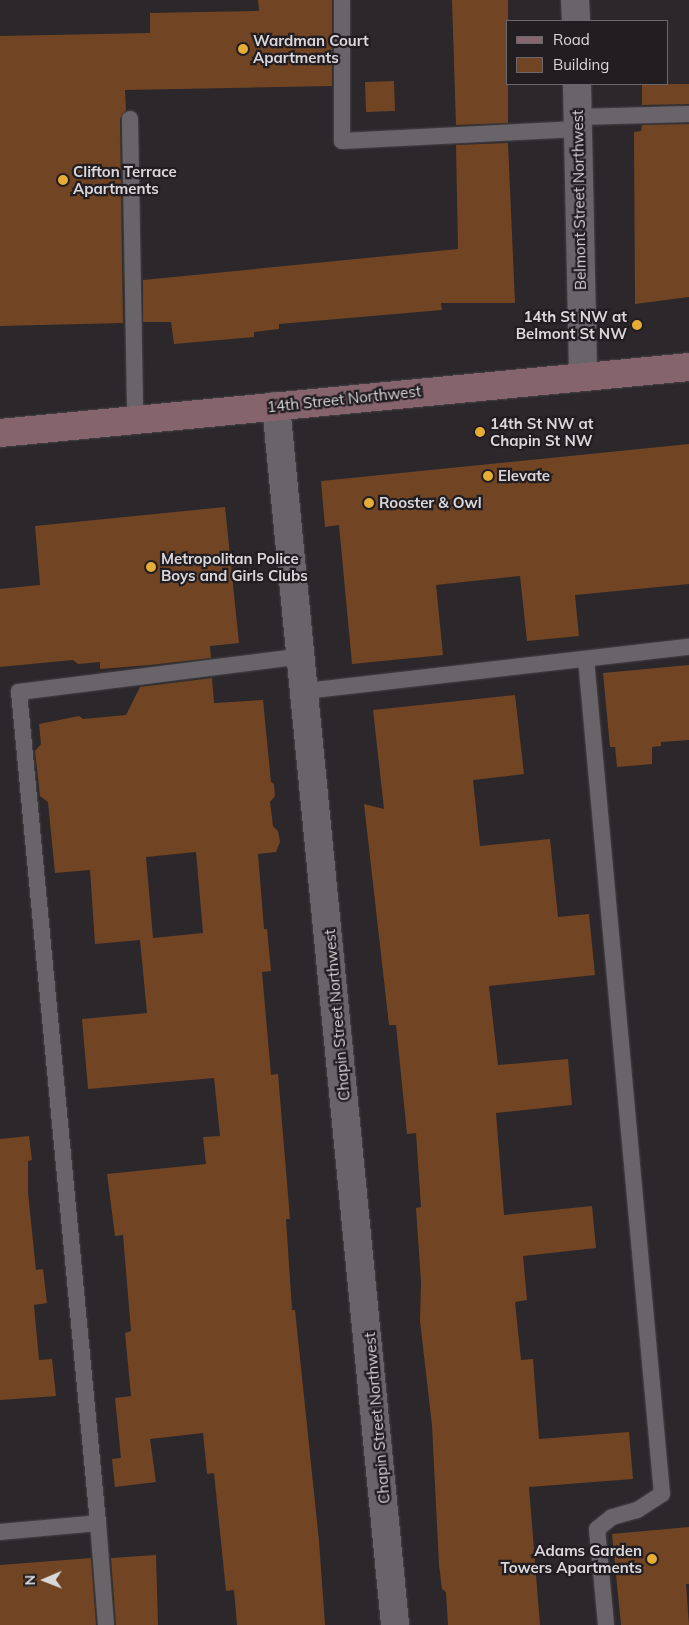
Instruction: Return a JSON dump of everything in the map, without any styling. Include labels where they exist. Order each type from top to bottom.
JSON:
[{"type":"main road","name":"14th Street Northwest","points":[[0,433],[689,367]]},
{"type":"street","points":[[575,0],[576,20]]},
{"type":"street","name":"Belmont Street Northwest","points":[[577,85],[582,377]]},
{"type":"street","name":"Chapin Street Northwest","points":[[276,406],[303,656],[396,1625]]},
{"type":"lane","points":[[342,0],[342,141],[689,114]]},
{"type":"lane","points":[[130,118],[135,420]]},
{"type":"lane","points":[[306,691],[689,647]]},
{"type":"lane","points":[[106,1625],[19,692],[303,656]]},
{"type":"lane","points":[[586,659],[662,1494],[636,1510],[612,1517],[597,1529],[606,1625]]},
{"type":"lane","points":[[0,1532],[98,1524]]},
{"type":"building","name":"Clifton Terrace Apartments","points":[[258,0],[332,0],[332,86],[125,90],[126,110],[120,119],[123,323],[0,326],[0,36],[150,33],[150,13],[259,11]]},
{"type":"building","points":[[452,0],[508,0],[508,123],[456,125]]},
{"type":"building","points":[[394,81],[395,111],[366,112],[365,82]]},
{"type":"building","points":[[689,84],[689,104],[642,105],[642,85]]},
{"type":"building","points":[[689,124],[689,297],[635,304],[634,132],[641,131],[642,125]]},
{"type":"building","points":[[508,143],[515,303],[441,303],[442,310],[279,324],[279,329],[254,332],[254,337],[174,344],[171,322],[143,322],[143,280],[458,249],[456,145]]},
{"type":"building","points":[[689,444],[689,584],[575,595],[579,636],[527,641],[520,576],[436,585],[443,655],[352,664],[339,525],[325,527],[321,481]]},
{"type":"building","points":[[225,507],[239,643],[210,646],[211,658],[150,665],[100,669],[100,662],[78,664],[73,660],[0,667],[0,589],[40,585],[35,526]]},
{"type":"building","points":[[689,665],[689,740],[661,742],[661,746],[652,747],[652,764],[617,767],[615,747],[610,747],[603,673]]},
{"type":"building","points":[[212,678],[214,703],[263,700],[271,782],[274,784],[275,796],[270,802],[273,826],[278,831],[280,842],[276,852],[258,854],[264,929],[267,929],[271,971],[262,972],[271,1075],[278,1074],[290,1219],[286,1219],[292,1310],[295,1310],[319,1541],[325,1625],[237,1625],[234,1590],[226,1591],[214,1473],[207,1474],[203,1433],[150,1439],[156,1482],[115,1487],[112,1459],[121,1458],[115,1398],[131,1396],[125,1333],[131,1331],[123,1235],[115,1236],[107,1174],[206,1164],[203,1137],[220,1136],[214,1078],[88,1089],[82,1019],[147,1013],[140,940],[151,939],[95,944],[90,870],[55,873],[48,802],[40,796],[35,751],[41,744],[39,724],[79,716],[83,719],[126,715],[140,687]],"holes":[[[196,852],[203,933],[153,938],[146,857]]]},
{"type":"building","points":[[515,695],[524,774],[473,780],[480,846],[550,839],[558,917],[589,914],[595,975],[489,986],[498,1065],[568,1059],[572,1105],[496,1113],[504,1215],[592,1206],[596,1248],[523,1256],[527,1300],[515,1302],[521,1360],[533,1359],[539,1439],[629,1432],[633,1479],[529,1487],[540,1625],[448,1625],[446,1592],[442,1589],[439,1565],[432,1425],[420,1321],[421,1282],[416,1208],[421,1207],[416,1133],[407,1134],[396,1025],[389,1025],[364,804],[384,809],[373,710]]},
{"type":"building","points":[[29,1136],[32,1160],[28,1161],[28,1193],[36,1270],[43,1269],[47,1303],[34,1305],[39,1360],[52,1359],[56,1396],[0,1400],[0,1139]]},
{"type":"building","name":"Adams Garden Towers Apartments","points":[[689,1527],[689,1584],[686,1584],[689,1625],[621,1625],[612,1534]]},
{"type":"building","points":[[156,1555],[158,1625],[116,1625],[111,1558]]},
{"type":"building","points":[[91,1558],[96,1625],[0,1625],[0,1565]]},
{"type":"place","name":"Wardman Court Apartments","points":[[243,49]]},
{"type":"place","name":"Clifton Terrace Apartments","points":[[63,180]]},
{"type":"place","name":"14th St NW at Belmont St NW","points":[[637,325]]},
{"type":"place","name":"14th St NW at Chapin St NW","points":[[480,432]]},
{"type":"place","name":"Elevate","points":[[488,476]]},
{"type":"place","name":"Rooster & Owl","points":[[369,503]]},
{"type":"place","name":"Metropolitan Police Boys and Girls Clubs","points":[[151,567]]},
{"type":"place","name":"Adams Garden Towers Apartments","points":[[652,1559]]}]
